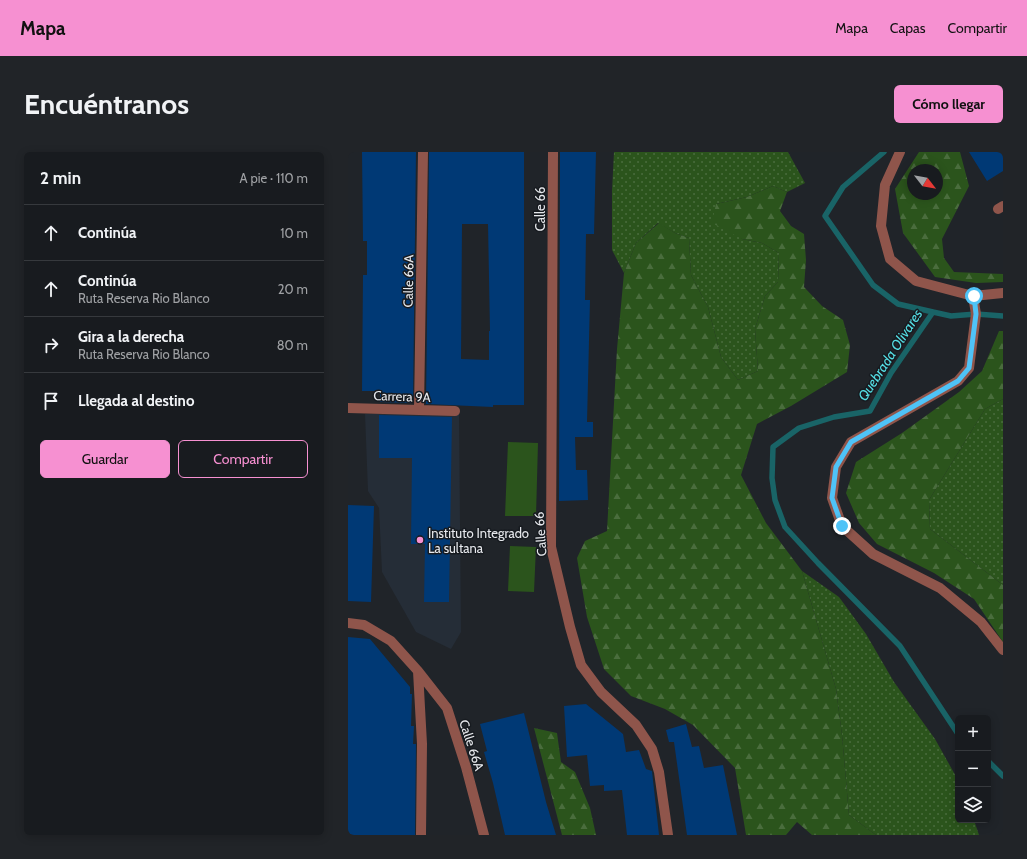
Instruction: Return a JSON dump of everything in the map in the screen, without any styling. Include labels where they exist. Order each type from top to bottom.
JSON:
[{"type":"street","name":"Calle 66A","points":[[419,410],[423,152]]},
{"type":"street","name":"Calle 66","points":[[553,152],[551,547],[570,627],[581,665],[601,692],[636,725],[652,749],[659,772],[668,835]]},
{"type":"street","points":[[900,152],[885,186],[881,226],[890,259],[916,281],[974,300],[1003,293]]},
{"type":"street","points":[[974,300],[976,320],[969,368],[958,381],[851,442],[836,467],[832,498],[842,526],[873,554],[940,588],[981,622],[1003,650]]},
{"type":"street","name":"Carrera 9A","points":[[348,408],[455,411]]},
{"type":"street","name":"Calle 66A","points":[[348,623],[364,625],[391,641],[418,671],[447,708],[466,767],[484,835]]},
{"type":"street","points":[[418,671],[422,744],[421,835]]},
{"type":"shaded area","name":"Instituto Integrado La sultana","points":[[365,414],[459,414],[461,632],[451,649],[416,632],[382,572],[379,508],[368,491]]},
{"type":"green space","points":[[614,152],[788,152],[805,183],[787,192],[773,186],[747,197],[716,204],[742,239],[762,243],[779,253],[778,282],[765,296],[755,329],[758,371],[738,380],[721,357],[708,307],[691,275],[689,238],[675,233],[658,223],[636,243],[624,273],[612,250],[612,191]]},
{"type":"green space","points":[[919,152],[960,152],[969,186],[942,239],[944,258],[954,272],[1003,274],[1003,282],[976,283],[935,277],[903,233],[895,189],[907,170],[907,200],[943,200],[943,164],[911,164]]},
{"type":"green space","points":[[773,186],[787,192],[780,211],[791,226],[804,234],[806,260],[804,287],[822,306],[843,320],[850,345],[847,372],[791,406],[757,424],[741,475],[766,523],[802,571],[836,689],[842,735],[849,815],[876,835],[812,835],[797,822],[786,835],[746,835],[735,768],[693,725],[665,709],[631,696],[604,669],[587,617],[577,558],[585,541],[607,531],[617,349],[624,273],[636,243],[659,223],[675,233],[689,238],[691,275],[708,307],[721,357],[738,380],[758,371],[755,329],[765,296],[778,282],[779,253],[762,243],[742,239],[712,223],[716,204],[747,197]]},
{"type":"green space","points":[[999,331],[1003,331],[1003,399],[985,409],[929,500],[930,529],[1003,585],[1003,642],[974,599],[934,573],[877,544],[859,523],[846,493],[856,462],[902,433],[959,392],[982,371]]},
{"type":"green space","points":[[1003,399],[1003,585],[930,529],[929,500],[985,409]]},
{"type":"green space","points":[[508,442],[538,443],[536,516],[505,516]]},
{"type":"green space","points":[[510,546],[536,547],[534,592],[508,591]]},
{"type":"green space","points":[[802,571],[839,597],[866,634],[894,682],[935,739],[955,775],[955,823],[975,823],[979,835],[876,835],[849,815],[842,735],[836,689]]},
{"type":"green space","points":[[534,728],[557,733],[561,762],[575,772],[590,808],[596,835],[562,835]]},
{"type":"building","points":[[362,152],[416,152],[413,403],[380,402],[380,391],[362,391],[363,275],[367,275],[367,241],[363,241]]},
{"type":"building","points":[[429,152],[524,152],[524,405],[493,405],[493,407],[426,404]],"holes":[[[462,224],[488,224],[490,331],[489,360],[461,359]]]},
{"type":"building","points":[[560,152],[596,152],[594,234],[586,234],[585,300],[590,300],[587,422],[593,422],[593,437],[575,437],[576,470],[587,470],[588,500],[559,501]]},
{"type":"building","points":[[969,152],[1003,152],[1003,171],[987,181]]},
{"type":"building","points":[[379,415],[452,417],[449,602],[424,602],[425,544],[411,544],[412,458],[379,458]]},
{"type":"building","points":[[348,505],[374,506],[371,602],[348,601]]},
{"type":"building","points":[[348,637],[370,639],[410,687],[410,694],[412,694],[411,726],[414,726],[413,744],[416,744],[415,835],[348,835]]},
{"type":"building","points":[[586,704],[623,734],[626,752],[639,750],[646,769],[652,771],[659,835],[627,835],[622,790],[604,791],[604,785],[590,786],[587,755],[567,757],[564,706]]},
{"type":"building","points":[[524,713],[546,802],[556,835],[505,835],[484,752],[487,751],[480,724]]},
{"type":"building","points":[[686,724],[692,747],[699,746],[704,768],[723,765],[737,835],[687,835],[674,742],[669,742],[666,730]]},
{"type":"waterway","name":"Quebrada Olivares","points":[[884,152],[843,187],[825,216],[873,285],[898,304],[933,312],[891,373],[870,411],[834,417],[799,428],[773,447],[772,478],[775,500],[785,527],[818,563],[900,646],[955,729]]},
{"type":"waterway","points":[[933,312],[951,316],[976,314],[1003,316]]},
{"type":"waterway","name":"Quebrada Olivares","points":[[991,764],[1003,776]]},
{"type":"place","name":"Instituto Integrado La sultana","points":[[420,540]]},
{"type":"route","points":[[842,526],[832,498],[836,467],[851,442],[958,381],[969,368],[976,314],[974,296]]}]
